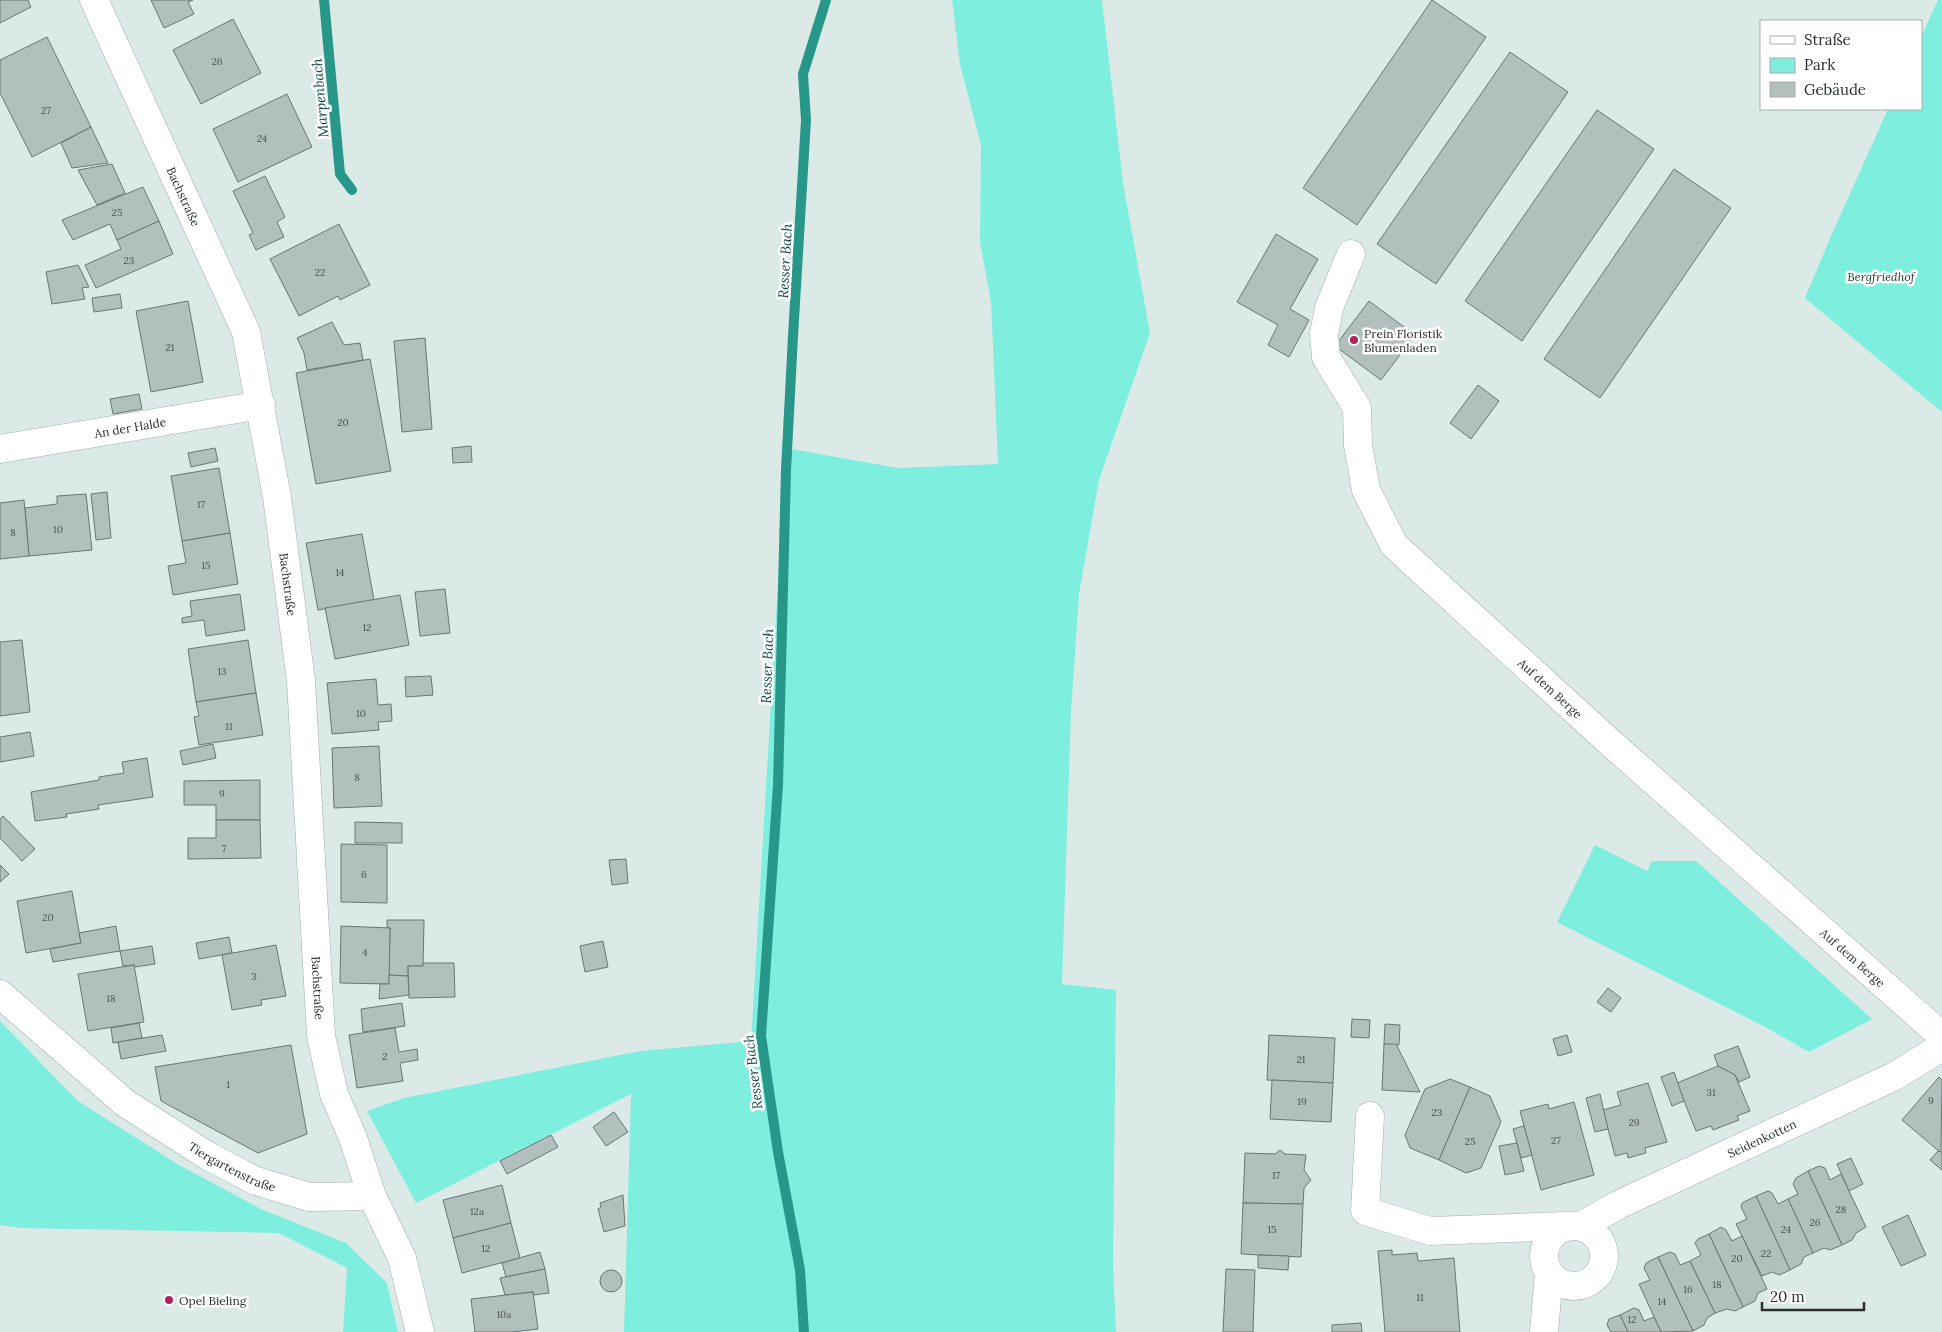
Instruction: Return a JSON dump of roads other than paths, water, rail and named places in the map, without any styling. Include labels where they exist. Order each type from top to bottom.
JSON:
[{"type":"street","name":"Bachstraße","points":[[94,0],[246,332],[277,498],[301,681],[321,1036],[334,1094],[353,1138],[372,1196]]},
{"type":"street","name":"Auf dem Berge","points":[[1352,254],[1329,308],[1324,334],[1326,357],[1357,408],[1358,445],[1366,490],[1394,545],[1604,737],[1942,1036]]},
{"type":"street","name":"An der Halde","points":[[0,449],[260,405]]},
{"type":"street","name":"Tiergartenstraße","points":[[0,994],[125,1103],[208,1156],[256,1182],[309,1197],[372,1196]]},
{"type":"street","name":"Seidenkotten","points":[[1544,1332],[1549,1274],[1544,1261],[1545,1246],[1553,1233],[1573,1226],[1895,1076],[1942,1047]]},
{"type":"street","name":"Seidenkotten","points":[[1370,1116],[1365,1211],[1430,1231],[1573,1226]]},
{"type":"street","points":[[372,1196],[402,1258],[420,1332]]},
{"type":"street","points":[[1549,1274],[1561,1283],[1575,1287],[1589,1282],[1600,1272],[1604,1259],[1602,1244],[1594,1233],[1573,1226]]},
{"type":"waterway","name":"Marpenbach","points":[[324,0],[340,174],[352,190]]},
{"type":"waterway","name":"Resser Bach","points":[[804,1332],[800,1270],[778,1152],[761,1036],[778,785],[786,470],[806,120],[803,74],[826,0]]},
{"type":"place","name":"Prein Floristik Blumenladen","points":[[1354,340]]},
{"type":"place","name":"Opel Bieling","points":[[169,1300]]},
{"type":"park label","name":"Bergfriedhof","points":[[1881,276]]}]
